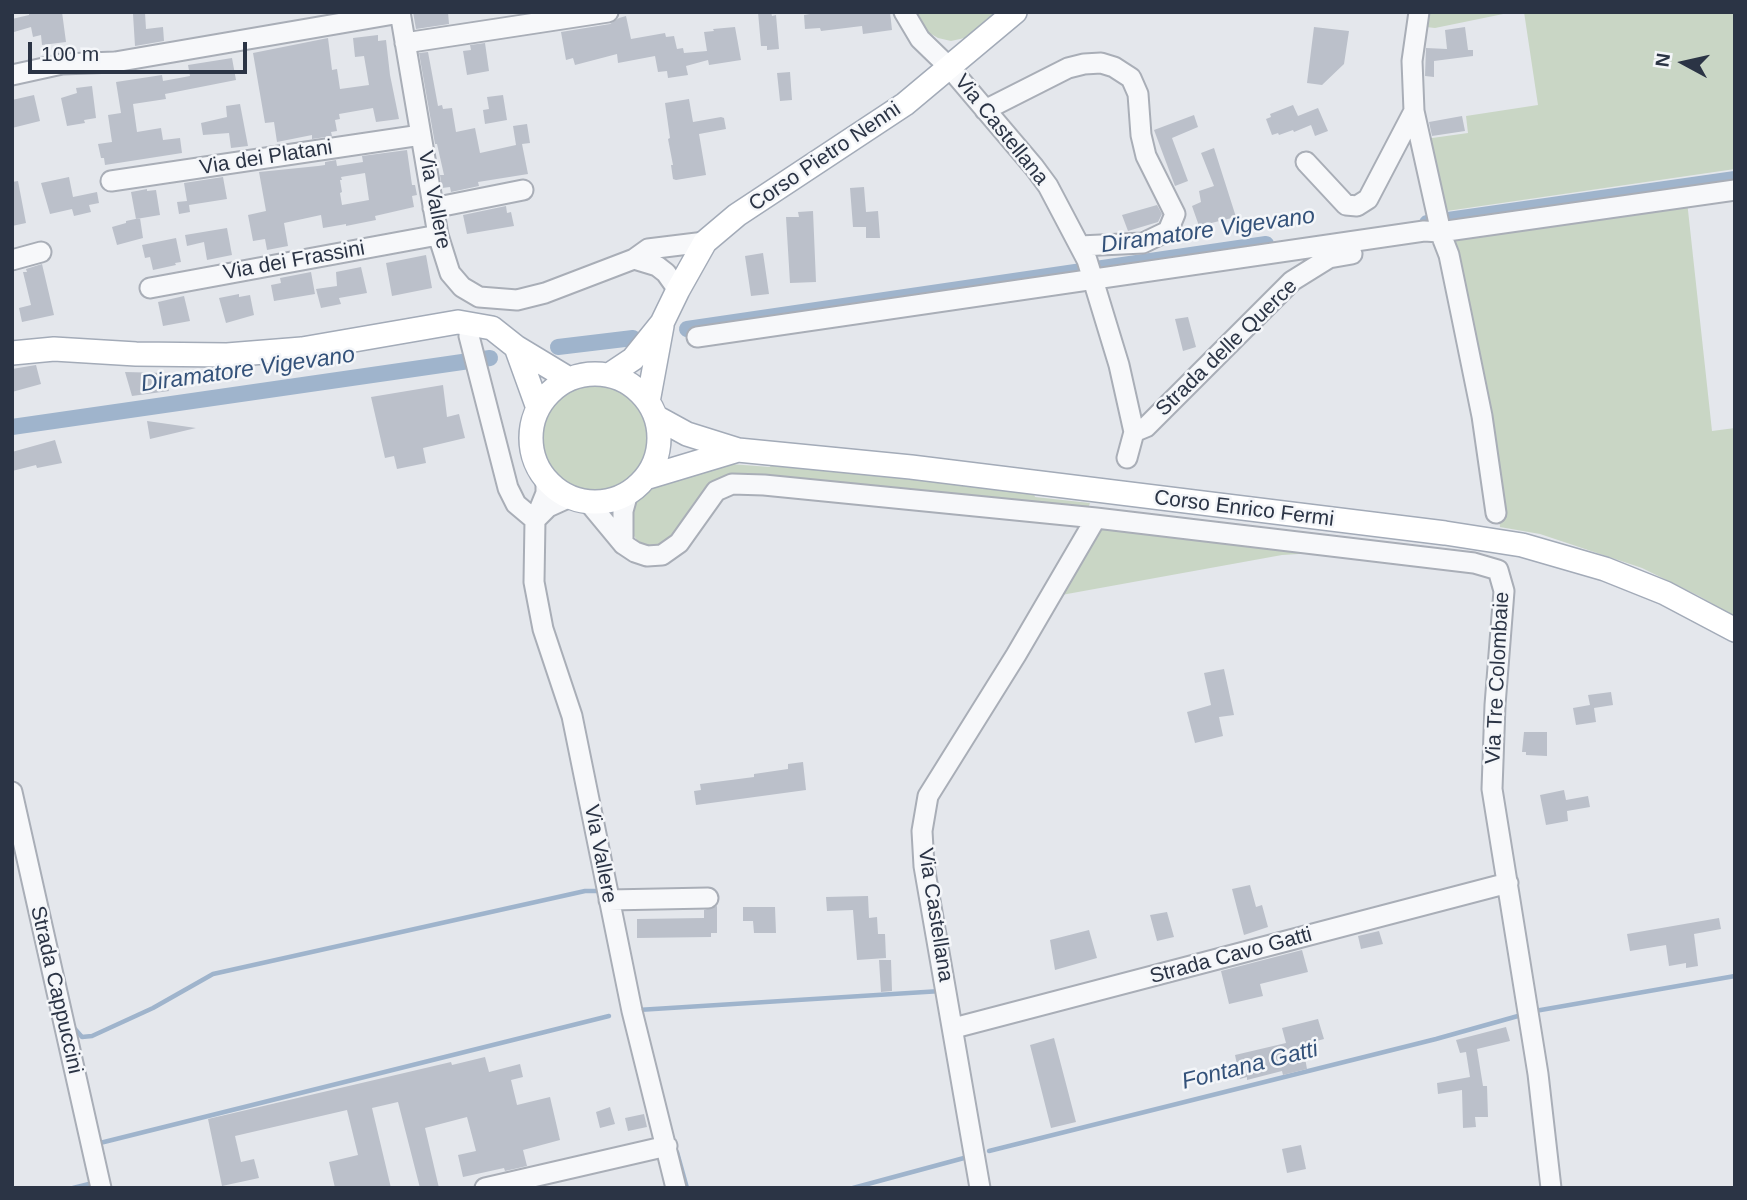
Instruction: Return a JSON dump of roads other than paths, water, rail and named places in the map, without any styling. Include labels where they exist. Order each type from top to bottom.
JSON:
[{"type":"main road","name":"Corso Pietro Nenni","points":[[609,375],[633,359],[662,323],[705,242],[737,215],[905,104],[1015,12]]},
{"type":"main road","points":[[12,353],[54,349],[136,354],[226,355],[302,349],[458,322],[492,328],[516,347],[569,379]]},
{"type":"main road","name":"Corso Pietro Nenni","points":[[652,410],[662,323]]},
{"type":"main road","points":[[12,338],[54,349]]},
{"type":"main road","points":[[516,347],[538,408]]},
{"type":"main road","points":[[589,374],[609,375],[631,385],[652,410],[659,433],[658,449],[653,464],[637,486],[611,500],[580,500],[557,490],[546,480],[536,464],[531,446],[532,426],[538,408],[551,391],[569,379],[589,374]]},
{"type":"main road","name":"Corso Enrico Fermi","points":[[652,410],[687,434],[738,450],[911,467],[1446,533],[1522,545],[1616,573],[1665,593],[1735,630]]},
{"type":"main road","name":"Corso Enrico Fermi","points":[[637,486],[738,450]]},
{"type":"street","points":[[12,75],[62,64],[115,62],[400,12]]},
{"type":"street","name":"Via Vallere","points":[[400,12],[438,235],[450,273],[462,287],[479,297],[517,300],[545,293],[634,259],[648,249],[705,242]]},
{"type":"street","points":[[405,43],[516,19],[608,12]]},
{"type":"street","name":"Via Castellana","points":[[904,12],[919,39],[950,68],[1048,186],[1083,253],[1119,365],[1134,432],[1127,458]]},
{"type":"street","points":[[1419,12],[1412,61],[1414,111],[1440,227],[1449,255],[1482,416],[1496,513]]},
{"type":"street","points":[[985,110],[1068,68],[1084,64],[1101,63],[1114,67],[1131,78],[1138,94],[1141,135],[1146,156],[1175,215],[1168,232],[1143,243],[1083,253]]},
{"type":"street","points":[[1306,162],[1346,205],[1357,206],[1368,199],[1414,111]]},
{"type":"street","name":"Via dei Platani","points":[[111,181],[421,135]]},
{"type":"street","points":[[433,208],[523,190]]},
{"type":"street","points":[[697,337],[1093,281],[1440,227],[1735,190]]},
{"type":"street","name":"Strada delle Querce","points":[[1134,432],[1146,427],[1292,281],[1329,258],[1440,227]]},
{"type":"street","name":"Via dei Frassini","points":[[150,288],[438,235]]},
{"type":"street","points":[[12,260],[41,253]]},
{"type":"street","points":[[634,259],[657,266],[666,273],[678,290]]},
{"type":"street","points":[[471,342],[508,488],[516,504],[535,520],[548,508],[580,500],[623,544],[647,556],[662,555],[679,543],[716,491],[732,484],[1096,518]]},
{"type":"street","name":"Via Vallere","points":[[546,480],[546,493],[535,520],[534,582],[543,629],[572,716],[632,1011],[676,1188]]},
{"type":"street","points":[[623,544],[623,511],[637,486]]},
{"type":"street","name":"Via Castellana","points":[[980,1188],[925,866],[922,831],[928,796],[1016,655],[1096,518]]},
{"type":"street","name":"Via Tre Colombaie","points":[[1096,518],[1474,564],[1497,570],[1504,591],[1492,789],[1538,1074],[1551,1188]]},
{"type":"street","name":"Strada Cappuccini","points":[[12,792],[101,1188]]},
{"type":"street","name":"Strada Cavo Gatti","points":[[954,1028],[1508,883]]},
{"type":"street","points":[[610,900],[708,898]]},
{"type":"street","points":[[485,1188],[667,1146]]},
{"type":"waterway","name":"Diramatore Vigevano","points":[[1427,223],[1735,179]]},
{"type":"waterway","name":"Diramatore Vigevano","points":[[687,329],[1266,244]]},
{"type":"waterway","name":"Diramatore Vigevano","points":[[558,347],[633,338]]},
{"type":"waterway","name":"Diramatore Vigevano","points":[[12,427],[490,358]]},
{"type":"waterway","points":[[75,1029],[82,1037],[92,1036],[153,1008],[213,974],[585,891],[601,891]]},
{"type":"waterway","name":"Fontana Gatti","points":[[1535,1011],[1735,976]]},
{"type":"waterway","points":[[638,1010],[941,991]]},
{"type":"waterway","points":[[101,1147],[100,1143],[609,1016]]},
{"type":"waterway","name":"Fontana Gatti","points":[[989,1151],[1518,1016]]},
{"type":"waterway","points":[[677,1152],[687,1188]]},
{"type":"waterway","name":"Fontana Gatti","points":[[853,1188],[964,1158]]},
{"type":"waterway","points":[[73,1188],[93,1183]]}]
